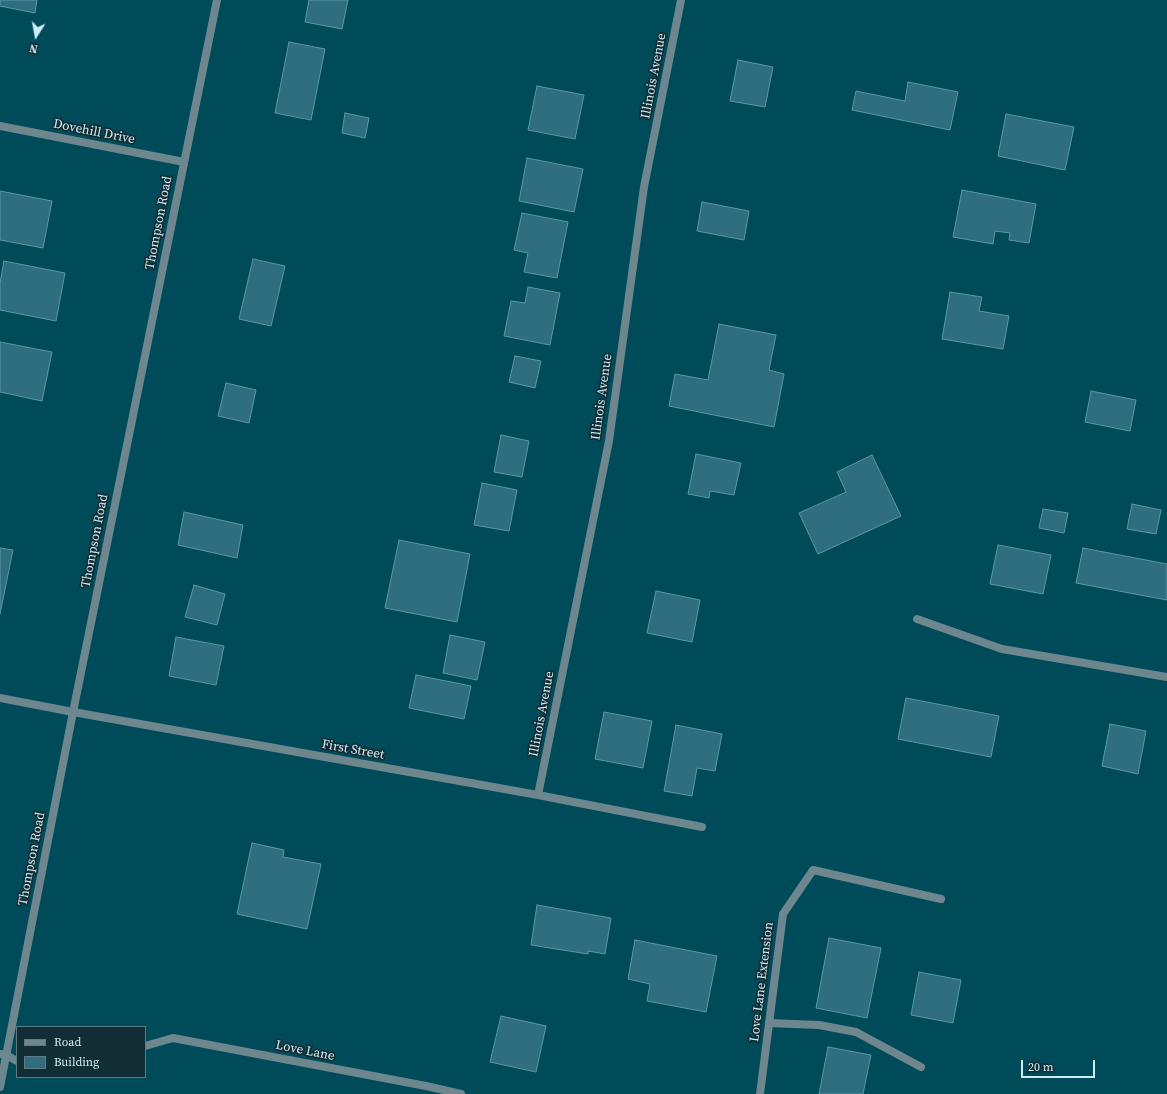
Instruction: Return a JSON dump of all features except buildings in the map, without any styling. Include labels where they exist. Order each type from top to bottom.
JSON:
[{"type":"street","name":"Thompson Road","points":[[0,1087],[3,1055],[217,0]]},
{"type":"street","name":"Illinois Avenue","points":[[538,795],[609,441],[644,187],[681,0]]},
{"type":"street","name":"Dovehill Drive","points":[[0,126],[184,162]]},
{"type":"street","points":[[917,619],[1002,649],[1167,677]]},
{"type":"street","name":"First Street","points":[[0,698],[538,795],[702,827]]},
{"type":"street","name":"Love Lane Extension","points":[[760,1094],[783,914],[813,870],[941,899]]},
{"type":"street","points":[[769,1023],[818,1025],[856,1032],[921,1067]]},
{"type":"street","name":"Love Lane","points":[[146,1046],[173,1038],[461,1094]]},
{"type":"street","points":[[3,1055],[16,1061]]}]
